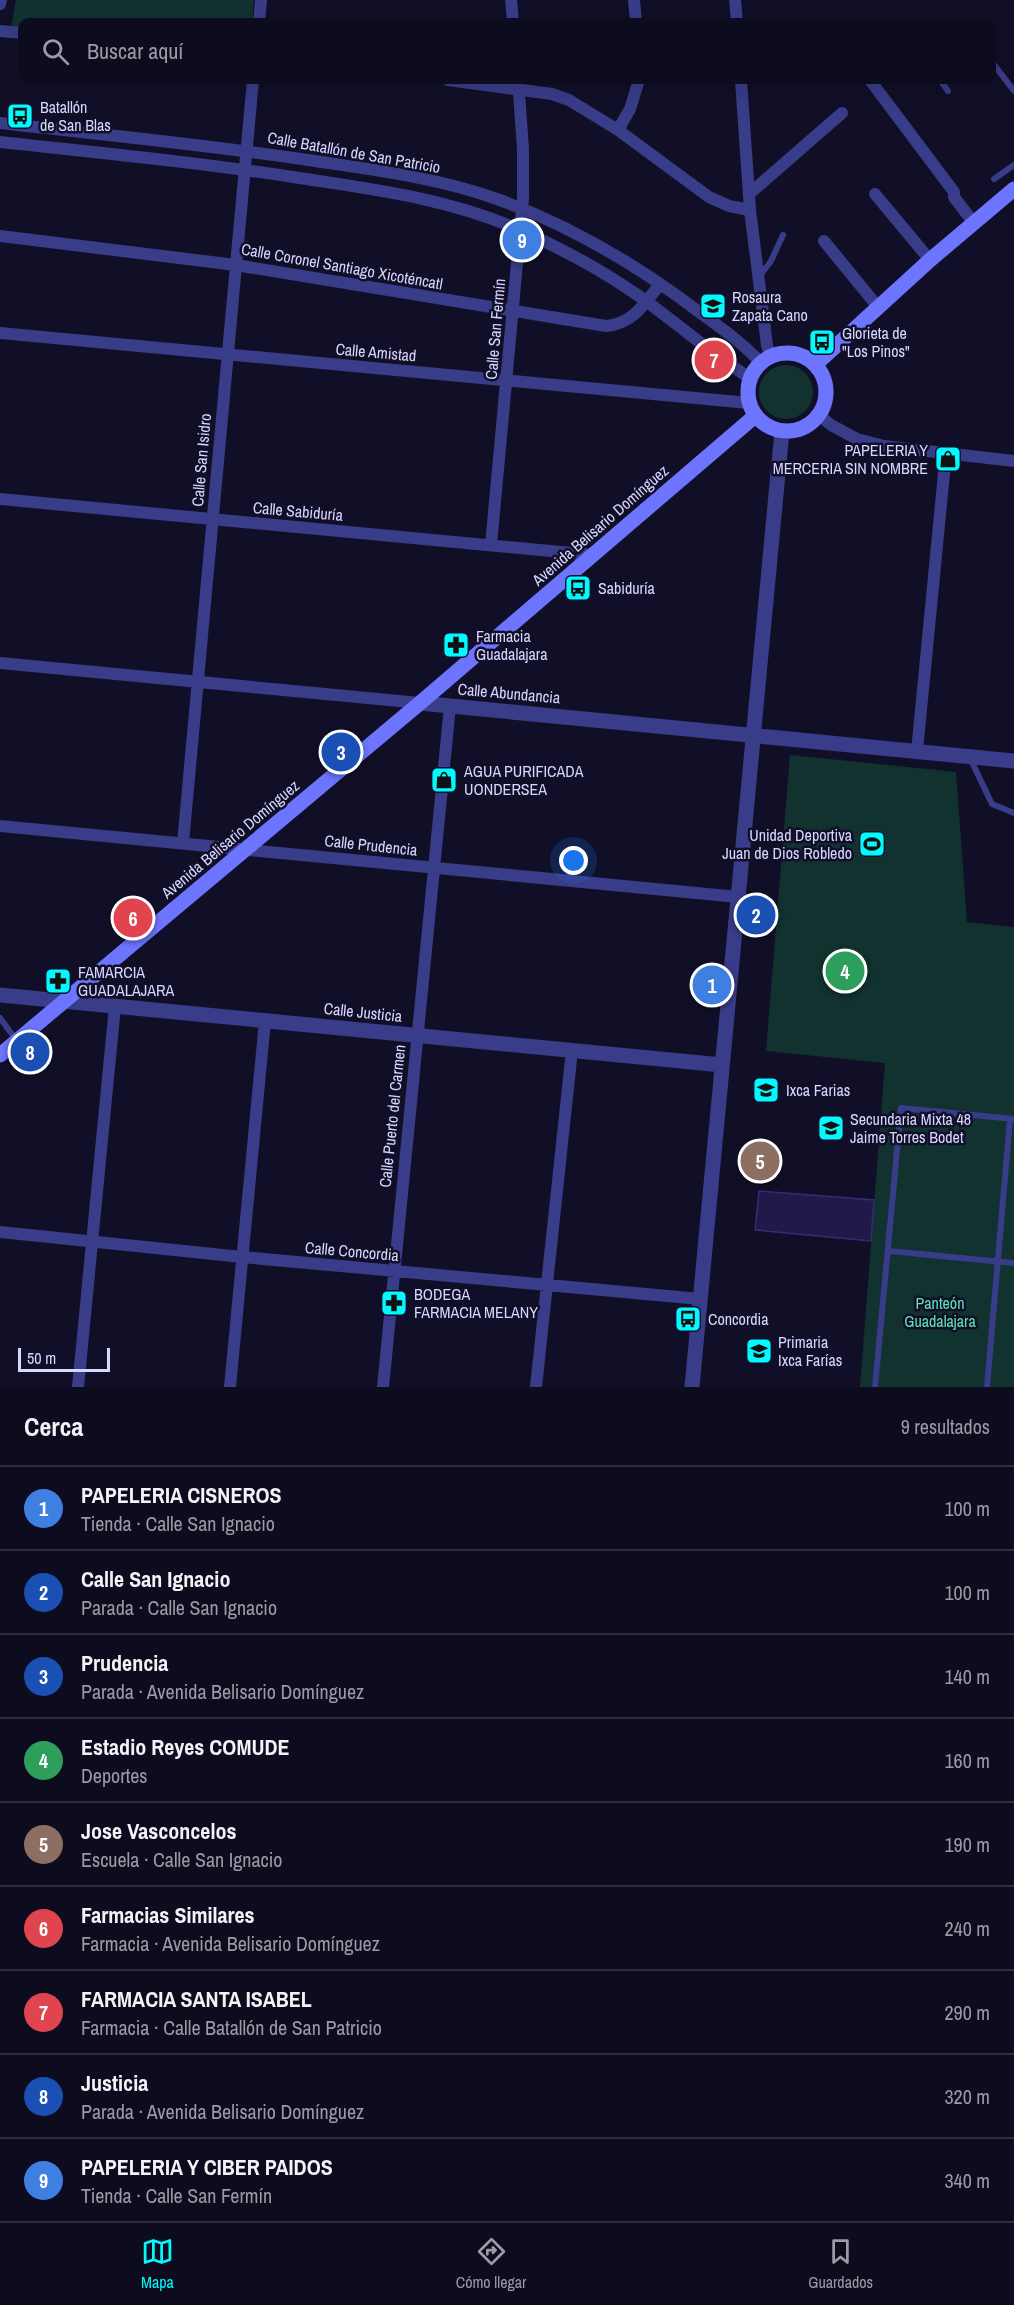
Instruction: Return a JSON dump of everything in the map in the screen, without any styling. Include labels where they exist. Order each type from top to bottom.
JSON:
[{"type":"main road","points":[[815,364],[930,260],[1014,189]]},
{"type":"main road","points":[[791,353],[801,355],[815,364],[824,378],[826,391],[825,404],[819,415],[803,427],[782,431],[763,423],[752,410],[747,395],[750,378],[765,359],[791,353]]},
{"type":"main road","name":"Avenida Belisario Domínguez","points":[[0,1055],[593,555],[752,410]]},
{"type":"street","points":[[259,18],[261,0]]},
{"type":"street","points":[[511,0],[513,18]]},
{"type":"street","points":[[634,0],[636,18]]},
{"type":"street","points":[[735,0],[737,18]]},
{"type":"street","points":[[0,31],[18,33]]},
{"type":"street","name":"Calle San Isidro","points":[[183,843],[254,84]]},
{"type":"street","points":[[618,130],[630,109],[638,84]]},
{"type":"street","points":[[741,84],[750,210],[767,345],[765,359]]},
{"type":"street","points":[[873,84],[954,192],[954,197],[977,219]]},
{"type":"street","points":[[518,85],[552,94],[582,106],[709,197],[729,206],[750,210]]},
{"type":"street","name":"Calle San Fermín","points":[[491,545],[522,209],[524,173],[518,85]]},
{"type":"street","points":[[749,194],[842,113]]},
{"type":"street","name":"Calle Batallón de San Patricio","points":[[0,123],[247,151],[423,178],[495,198],[586,238],[660,284],[765,359]]},
{"type":"street","name":"Calle Batallón de San Patricio","points":[[0,142],[245,170],[408,195],[480,215],[520,230],[572,255],[646,302],[750,378]]},
{"type":"street","points":[[875,194],[930,260]]},
{"type":"street","name":"Calle Coronel Santiago Xicoténcatl","points":[[0,236],[236,265],[606,326],[629,320],[660,284]]},
{"type":"street","points":[[824,241],[878,307]]},
{"type":"street","name":"Calle Amistad","points":[[0,333],[507,380],[752,410]]},
{"type":"street","points":[[819,415],[831,425],[857,439],[884,446],[1014,460]]},
{"type":"street","points":[[692,1387],[782,431]]},
{"type":"street","points":[[917,751],[946,453]]},
{"type":"street","name":"Calle Sabiduría","points":[[0,500],[593,555]]},
{"type":"street","name":"Calle Abundancia","points":[[0,663],[754,734],[1014,761]]},
{"type":"street","name":"Calle Puerto del Carmen","points":[[383,1387],[450,706]]},
{"type":"street","name":"Calle Prudencia","points":[[0,826],[738,897]]},
{"type":"street","name":"Calle Justicia","points":[[0,995],[722,1065]]},
{"type":"street","points":[[78,1387],[116,1006]]},
{"type":"street","points":[[230,1387],[265,1021]]},
{"type":"street","points":[[536,1387],[572,1050]]},
{"type":"street","name":"Calle Concordia","points":[[0,1232],[242,1257],[700,1299]]},
{"type":"lane","points":[[996,67],[1014,91]]},
{"type":"lane","points":[[943,84],[948,91]]},
{"type":"lane","points":[[994,179],[1014,165]]},
{"type":"lane","points":[[759,277],[771,261],[783,235]]},
{"type":"lane","points":[[969,756],[992,804],[1014,813]]},
{"type":"lane","points":[[0,1018],[17,1042]]},
{"type":"lane","points":[[875,1387],[901,1108],[1012,1119],[987,1387]]},
{"type":"lane","points":[[888,1251],[1014,1263]]},
{"type":"green space","points":[[16,0],[254,0],[252,18],[18,18],[18,28],[11,28]]},
{"type":"green space","points":[[781,365],[791,365],[805,373],[811,382],[813,392],[811,402],[805,411],[791,419],[781,419],[764,407],[759,397],[759,387],[771,370]]},
{"type":"green space","name":"Panteón Guadalajara","points":[[790,755],[956,772],[967,922],[1014,927],[1014,1387],[860,1387],[885,1063],[766,1051]]},
{"type":"building","points":[[759,1191],[874,1200],[871,1241],[755,1230]]},
{"type":"place","name":"Batallón de San Blas","points":[[20,116]]},
{"type":"place","name":"PAPELERIA Y CIBER PAIDOS","points":[[522,240]]},
{"type":"place","name":"Rosaura Zapata Cano","points":[[713,306]]},
{"type":"place","name":"Glorieta de \"Los Pinos\"","points":[[822,342]]},
{"type":"place","name":"FARMACIA SANTA ISABEL","points":[[714,360]]},
{"type":"place","name":"PAPELERIA Y MERCERIA SIN NOMBRE","points":[[948,459]]},
{"type":"place","name":"Sabiduría","points":[[578,588]]},
{"type":"place","name":"Farmacia Guadalajara","points":[[456,645]]},
{"type":"place","name":"Prudencia","points":[[341,752]]},
{"type":"place","name":"AGUA PURIFICADA UONDERSEA","points":[[444,780]]},
{"type":"place","name":"Unidad Deportiva Juan de Dios Robledo","points":[[872,844]]},
{"type":"place","name":"Calle San Ignacio","points":[[756,915]]},
{"type":"place","name":"Farmacias Similares","points":[[133,918]]},
{"type":"place","name":"Estadio Reyes COMUDE","points":[[845,971]]},
{"type":"place","name":"FAMARCIA GUADALAJARA","points":[[58,981]]},
{"type":"place","name":"PAPELERIA CISNEROS","points":[[712,985]]},
{"type":"place","name":"Justicia","points":[[30,1052]]},
{"type":"place","name":"Ixca Farias","points":[[766,1090]]},
{"type":"place","name":"Secundaria Mixta 48 Jaime Torres Bodet","points":[[831,1128]]},
{"type":"place","name":"Jose Vasconcelos","points":[[760,1161]]},
{"type":"place","name":"BODEGA FARMACIA MELANY","points":[[394,1303]]},
{"type":"place","name":"Concordia","points":[[688,1319]]},
{"type":"place","name":"Primaria Ixca Farías","points":[[759,1351]]}]
